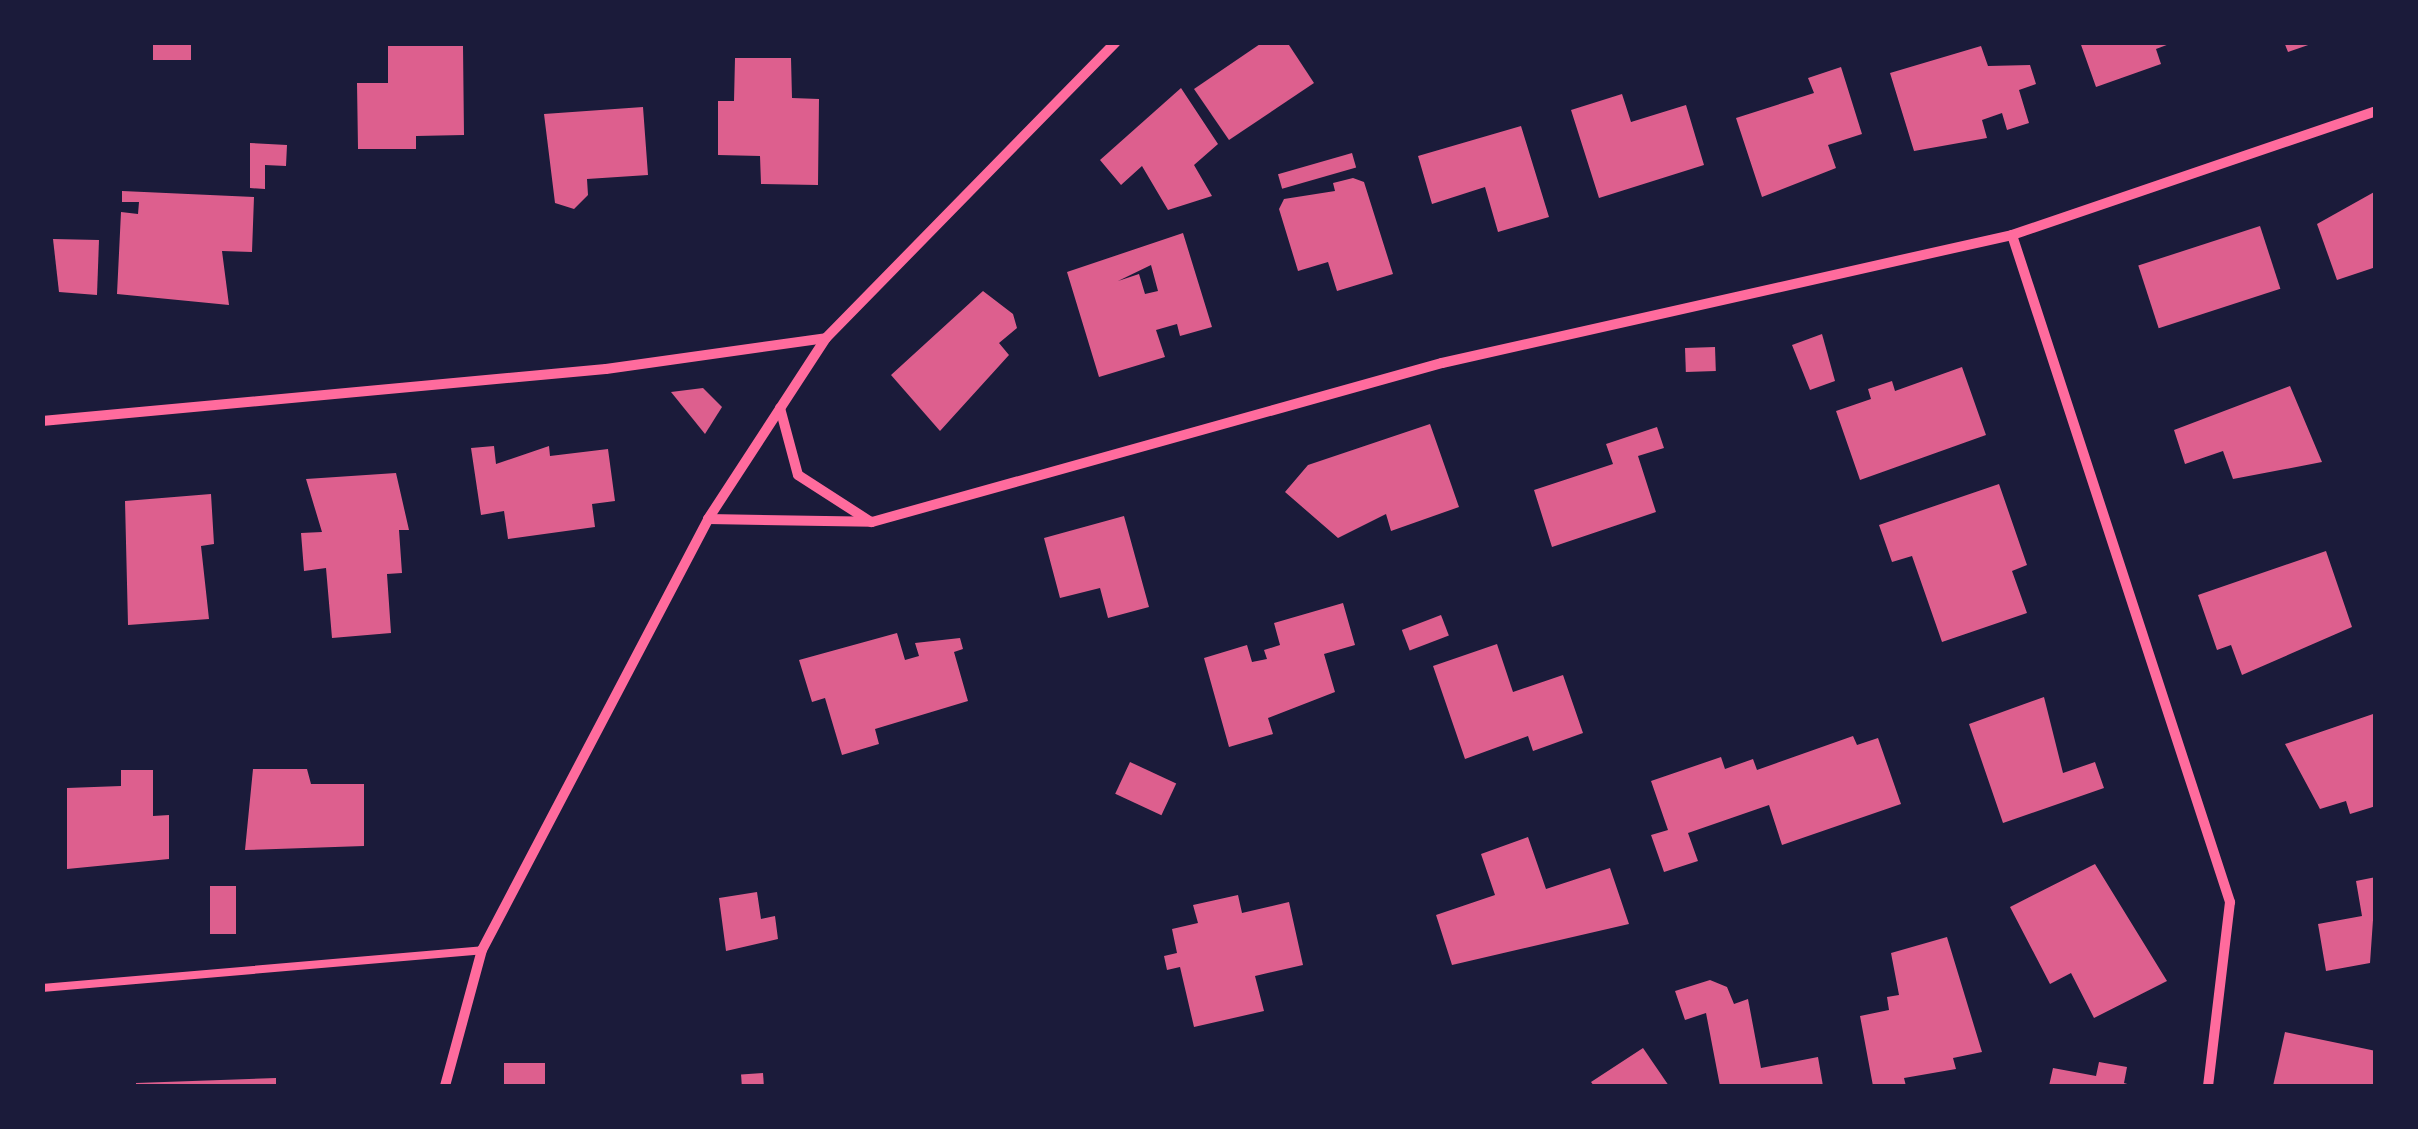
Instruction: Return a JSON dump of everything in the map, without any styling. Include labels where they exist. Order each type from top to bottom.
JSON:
[{"type":"street","points":[[445,1086],[482,950],[708,519],[826,338],[1116,42]]},
{"type":"street","points":[[708,519],[872,522],[1442,363],[2012,235],[2376,112]]},
{"type":"street","points":[[2012,235],[2230,902],[2208,1086]]},
{"type":"street","points":[[42,421],[606,369],[826,338]]},
{"type":"street","points":[[780,408],[798,475],[872,522]]},
{"type":"lane","points":[[42,988],[482,950]]},
{"type":"building","points":[[153,42],[191,42],[191,60],[153,60]]},
{"type":"building","points":[[1263,42],[1287,42],[1314,83],[1229,140],[1194,89]]},
{"type":"building","points":[[2080,42],[2172,43],[2156,49],[2161,64],[2096,87]]},
{"type":"building","points":[[2284,42],[2314,42],[2314,43],[2288,52]]},
{"type":"building","points":[[388,46],[463,46],[464,135],[416,136],[416,149],[358,149],[357,83],[388,83]]},
{"type":"building","points":[[1981,46],[1988,66],[2030,65],[2036,84],[2019,90],[2029,123],[2007,130],[2002,113],[1982,120],[1987,138],[1914,151],[1890,73]]},
{"type":"building","points":[[735,58],[791,58],[792,98],[819,99],[818,185],[761,184],[760,156],[718,155],[718,101],[734,101]]},
{"type":"building","points":[[1841,67],[1862,134],[1828,145],[1836,168],[1762,197],[1736,118],[1814,93],[1808,78]]},
{"type":"building","points":[[1181,88],[1218,144],[1194,165],[1212,196],[1168,210],[1142,166],[1121,185],[1100,160]]},
{"type":"building","points":[[1622,94],[1631,122],[1686,105],[1704,165],[1599,198],[1571,110]]},
{"type":"building","points":[[643,107],[648,175],[587,179],[588,195],[574,209],[555,203],[544,114]]},
{"type":"building","points":[[1521,126],[1549,217],[1498,232],[1485,187],[1432,204],[1418,156]]},
{"type":"building","points":[[250,143],[287,145],[286,166],[265,165],[265,189],[250,188]]},
{"type":"building","points":[[1352,153],[1356,167],[1282,189],[1278,174]]},
{"type":"building","points":[[1353,178],[1364,182],[1393,274],[1337,291],[1328,262],[1298,271],[1279,209],[1284,199],[1335,191],[1333,183]]},
{"type":"building","points":[[122,191],[254,197],[252,252],[222,251],[229,305],[117,294],[121,212],[138,214],[139,202],[122,202]]},
{"type":"building","points":[[2376,191],[2376,267],[2337,280],[2317,224]]},
{"type":"building","points":[[2260,226],[2280,289],[2159,328],[2138,266]]},
{"type":"building","points":[[1183,233],[1212,327],[1180,336],[1177,324],[1156,330],[1165,357],[1099,377],[1067,272]],"holes":[[[1151,265],[1158,291],[1145,294],[1139,274],[1118,281]]]},
{"type":"building","points":[[53,239],[99,240],[97,295],[59,292]]},
{"type":"building","points":[[983,291],[1013,314],[1017,328],[999,343],[1009,355],[940,431],[891,375]]},
{"type":"building","points":[[1822,334],[1835,381],[1810,390],[1792,345]]},
{"type":"building","points":[[1715,347],[1716,371],[1686,372],[1685,348]]},
{"type":"building","points":[[1962,367],[1986,435],[1860,480],[1836,411],[1871,399],[1868,389],[1892,381],[1895,391]]},
{"type":"building","points":[[2290,386],[2322,462],[2233,479],[2223,451],[2185,464],[2174,430]]},
{"type":"building","points":[[703,388],[722,407],[705,434],[671,392]]},
{"type":"building","points":[[1430,424],[1459,507],[1391,531],[1386,514],[1338,538],[1285,492],[1308,465]]},
{"type":"building","points":[[1657,427],[1664,448],[1638,456],[1656,512],[1552,547],[1534,490],[1613,464],[1606,444]]},
{"type":"building","points":[[494,446],[496,464],[549,446],[550,456],[608,449],[615,501],[592,504],[595,527],[508,539],[504,511],[481,515],[471,448]]},
{"type":"building","points":[[396,473],[409,530],[399,530],[402,573],[387,574],[391,633],[332,638],[326,568],[304,571],[301,533],[322,532],[306,479]]},
{"type":"building","points":[[1999,484],[2027,565],[2012,571],[2027,613],[1942,642],[1912,556],[1892,562],[1879,525]]},
{"type":"building","points":[[211,494],[214,544],[201,546],[209,619],[128,625],[125,501]]},
{"type":"building","points":[[1124,516],[1149,607],[1108,618],[1100,588],[1060,598],[1044,538]]},
{"type":"building","points":[[2326,551],[2352,627],[2242,675],[2231,645],[2217,650],[2198,595]]},
{"type":"building","points":[[1343,603],[1355,645],[1324,654],[1335,692],[1268,718],[1273,734],[1229,747],[1204,658],[1247,645],[1252,662],[1267,659],[1264,650],[1280,645],[1274,623]]},
{"type":"building","points":[[1441,615],[1449,636],[1410,651],[1402,630]]},
{"type":"building","points":[[897,633],[905,660],[919,656],[915,643],[960,638],[963,649],[954,652],[968,701],[875,729],[879,744],[842,755],[825,698],[812,702],[799,660]]},
{"type":"building","points":[[1497,644],[1513,692],[1563,675],[1583,733],[1533,751],[1528,736],[1465,759],[1433,666]]},
{"type":"building","points":[[2044,697],[2063,773],[2095,762],[2104,788],[2003,823],[1969,724]]},
{"type":"building","points":[[2376,713],[2376,806],[2350,814],[2346,801],[2320,809],[2285,744]]},
{"type":"building","points":[[1853,736],[1857,745],[1878,738],[1901,804],[1782,845],[1769,805],[1688,833],[1698,861],[1664,872],[1651,835],[1668,830],[1651,781],[1721,757],[1725,769],[1753,759],[1757,770]]},
{"type":"building","points":[[1130,762],[1176,784],[1161,815],[1115,794]]},
{"type":"building","points":[[253,769],[307,769],[311,784],[364,784],[364,846],[245,850]]},
{"type":"building","points":[[121,770],[153,770],[153,816],[169,815],[169,859],[67,869],[67,788],[121,786]]},
{"type":"building","points":[[1528,837],[1546,889],[1610,868],[1629,924],[1452,965],[1436,915],[1495,895],[1481,854]]},
{"type":"building","points":[[2095,864],[2167,981],[2094,1018],[2071,973],[2050,984],[2010,907]]},
{"type":"building","points":[[2376,877],[2370,963],[2326,971],[2318,924],[2362,916],[2356,881]]},
{"type":"building","points":[[210,886],[236,886],[236,934],[210,934]]},
{"type":"building","points":[[757,892],[761,919],[775,916],[778,939],[726,951],[719,898]]},
{"type":"building","points":[[1238,895],[1242,913],[1289,902],[1303,965],[1255,976],[1264,1011],[1194,1027],[1180,967],[1167,970],[1164,956],[1177,953],[1172,929],[1198,923],[1193,905]]},
{"type":"building","points":[[1947,937],[1982,1052],[1953,1058],[1956,1069],[1904,1078],[1906,1086],[1873,1086],[1860,1016],[1889,1010],[1887,997],[1899,995],[1891,953]]},
{"type":"building","points":[[1710,980],[1727,987],[1734,1004],[1748,999],[1761,1068],[1818,1057],[1823,1086],[1720,1086],[1706,1013],[1685,1020],[1675,991]]},
{"type":"building","points":[[2285,1032],[2376,1051],[2376,1086],[2273,1086]]},
{"type":"building","points":[[1643,1048],[1669,1086],[1594,1086],[1591,1082]]},
{"type":"building","points":[[2099,1062],[2127,1067],[2124,1083],[2134,1086],[2049,1086],[2053,1068],[2096,1076]]},
{"type":"building","points":[[504,1063],[545,1063],[545,1086],[504,1086]]},
{"type":"building","points":[[763,1073],[764,1086],[742,1086],[741,1075]]},
{"type":"building","points":[[276,1078],[276,1086],[136,1086],[136,1083]]}]
